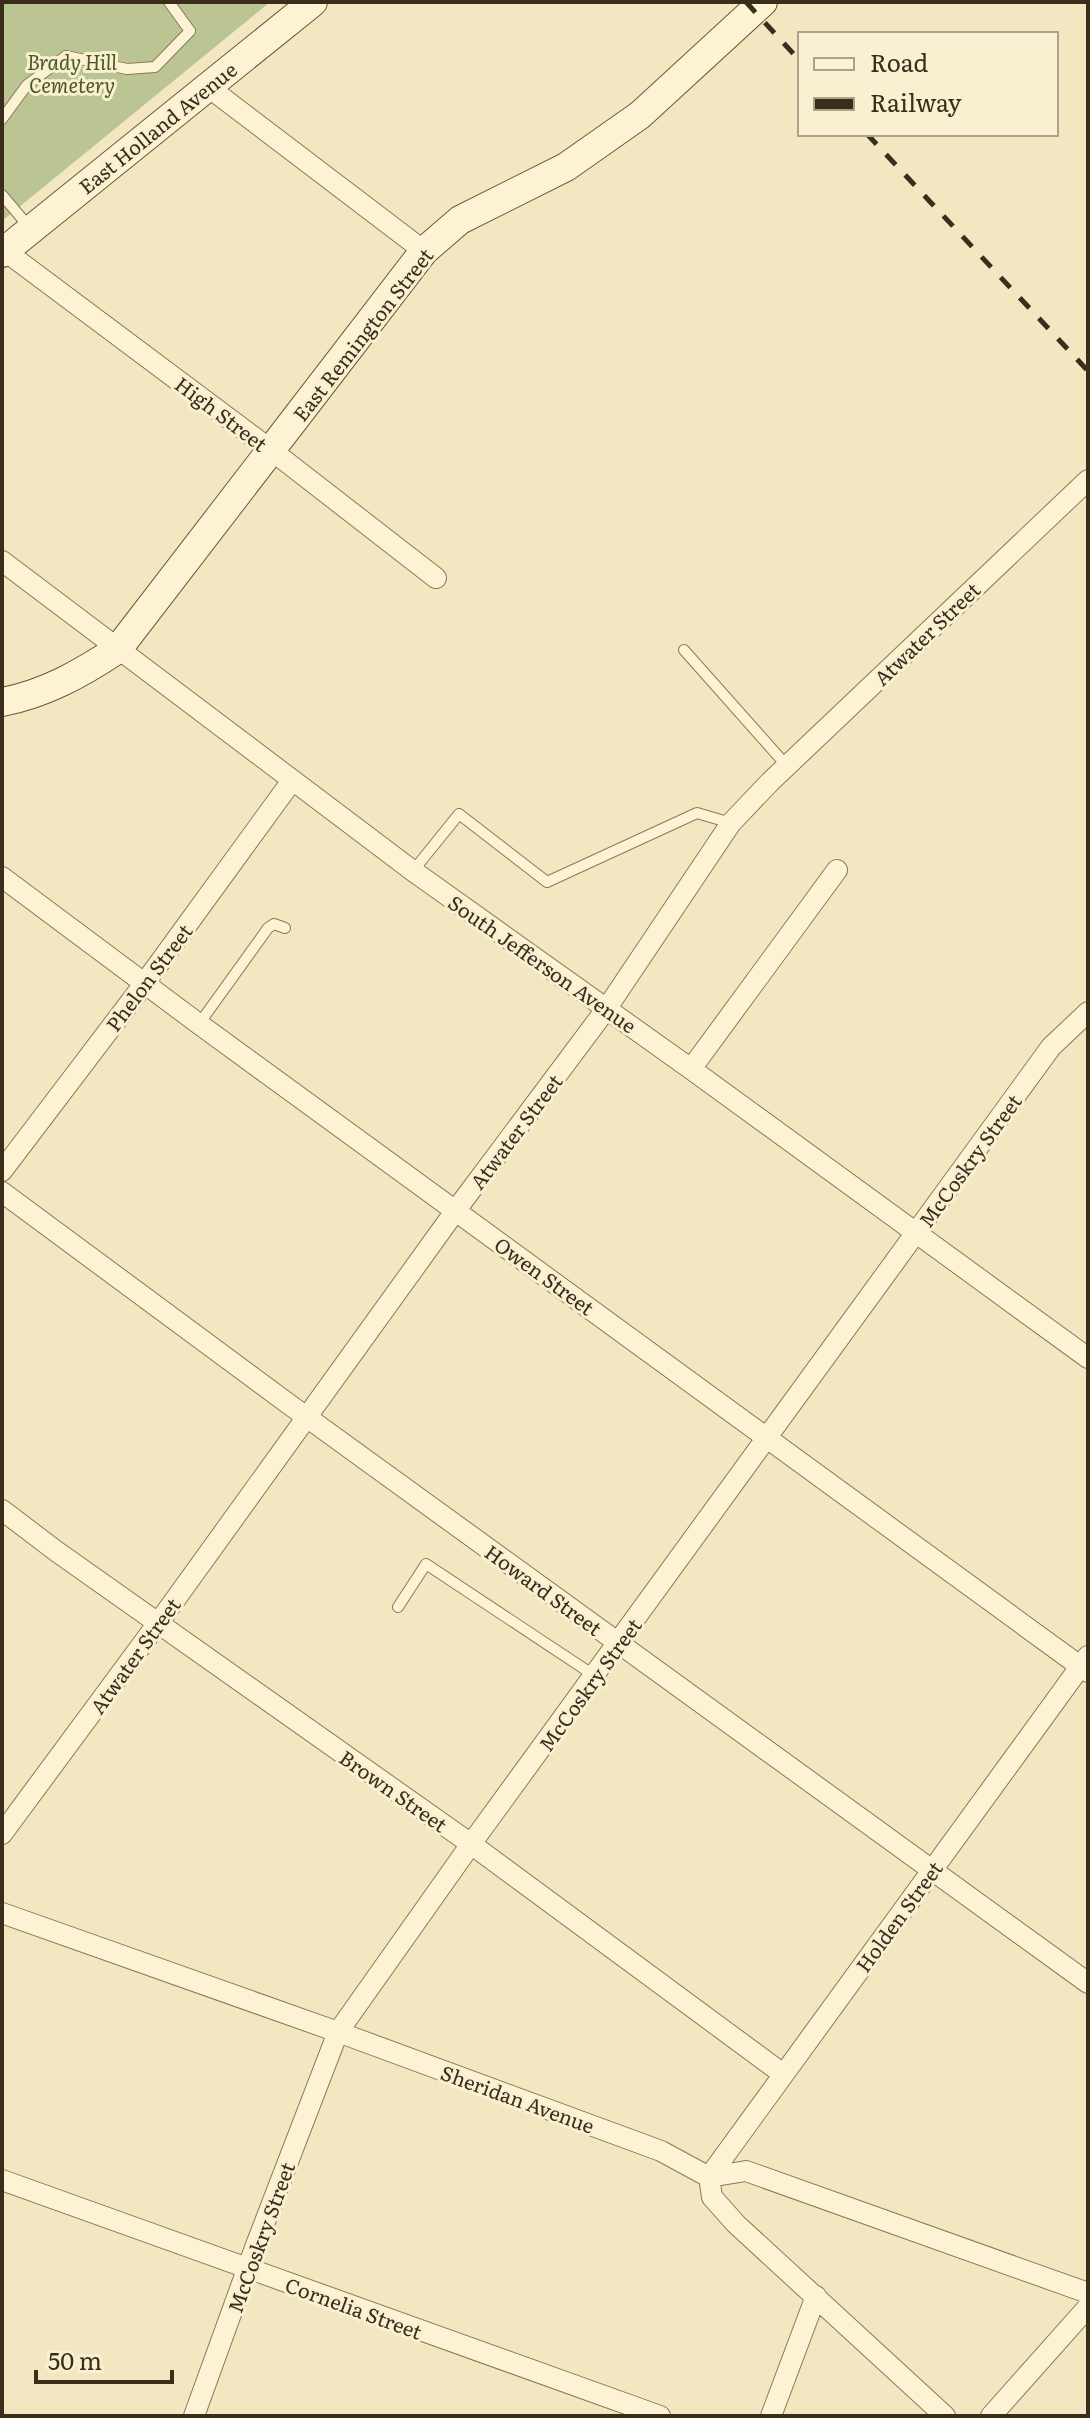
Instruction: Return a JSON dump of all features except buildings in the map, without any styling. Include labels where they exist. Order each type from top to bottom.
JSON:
[{"type":"main road","name":"East Holland Avenue","points":[[3,252],[313,2]]},
{"type":"main road","name":"East Remington Street","points":[[2,702],[54,686],[118,649],[424,251],[460,220],[566,167],[640,115],[763,2]]},
{"type":"street","points":[[207,86],[424,251]]},
{"type":"street","name":"High Street","points":[[3,252],[271,450],[436,578]]},
{"type":"street","name":"Atwater Street","points":[[4,1828],[159,1622],[456,1210],[607,1008],[731,823],[1088,480]]},
{"type":"street","name":"South Jefferson Avenue","points":[[2,561],[291,782],[1088,1358]]},
{"type":"street","name":"Phelon Street","points":[[2,1171],[144,984],[291,782]]},
{"type":"street","points":[[691,1069],[837,870]]},
{"type":"street","name":"Owen Street","points":[[2,877],[144,984],[1085,1665]]},
{"type":"street","name":"McCoskry Street","points":[[194,2416],[338,2032],[471,1844],[1051,1047],[1088,1012]]},
{"type":"street","name":"Howard Street","points":[[2,1192],[1088,1983]]},
{"type":"street","name":"Brown Street","points":[[2,1510],[471,1844],[783,2074]]},
{"type":"street","name":"Holden Street","points":[[709,2177],[931,1868],[1085,1665]]},
{"type":"street","name":"Sheridan Avenue","points":[[2,1913],[661,2151],[709,2177]]},
{"type":"street","points":[[945,2416],[736,2224],[712,2197],[709,2177],[746,2171],[1088,2293]]},
{"type":"street","name":"Cornelia Street","points":[[2,2180],[660,2416]]},
{"type":"street","points":[[771,2416],[816,2296]]},
{"type":"street","points":[[991,2416],[1088,2307]]},
{"type":"lane","points":[[2,119],[27,85],[66,56],[127,69],[155,67],[190,31],[169,2]]},
{"type":"lane","points":[[2,195],[31,230]]},
{"type":"lane","points":[[684,650],[787,766]]},
{"type":"lane","points":[[413,871],[459,814],[547,882],[697,813],[731,823]]},
{"type":"lane","points":[[199,1024],[268,928],[274,924],[285,928]]},
{"type":"lane","points":[[398,1607],[426,1564],[595,1676]]},
{"type":"green space","name":"Brady Hill Cemetery","points":[[2,2],[270,2],[2,221]]},
{"type":"railway","points":[[746,2],[798,59]]},
{"type":"railway","points":[[869,136],[1088,371]]}]
